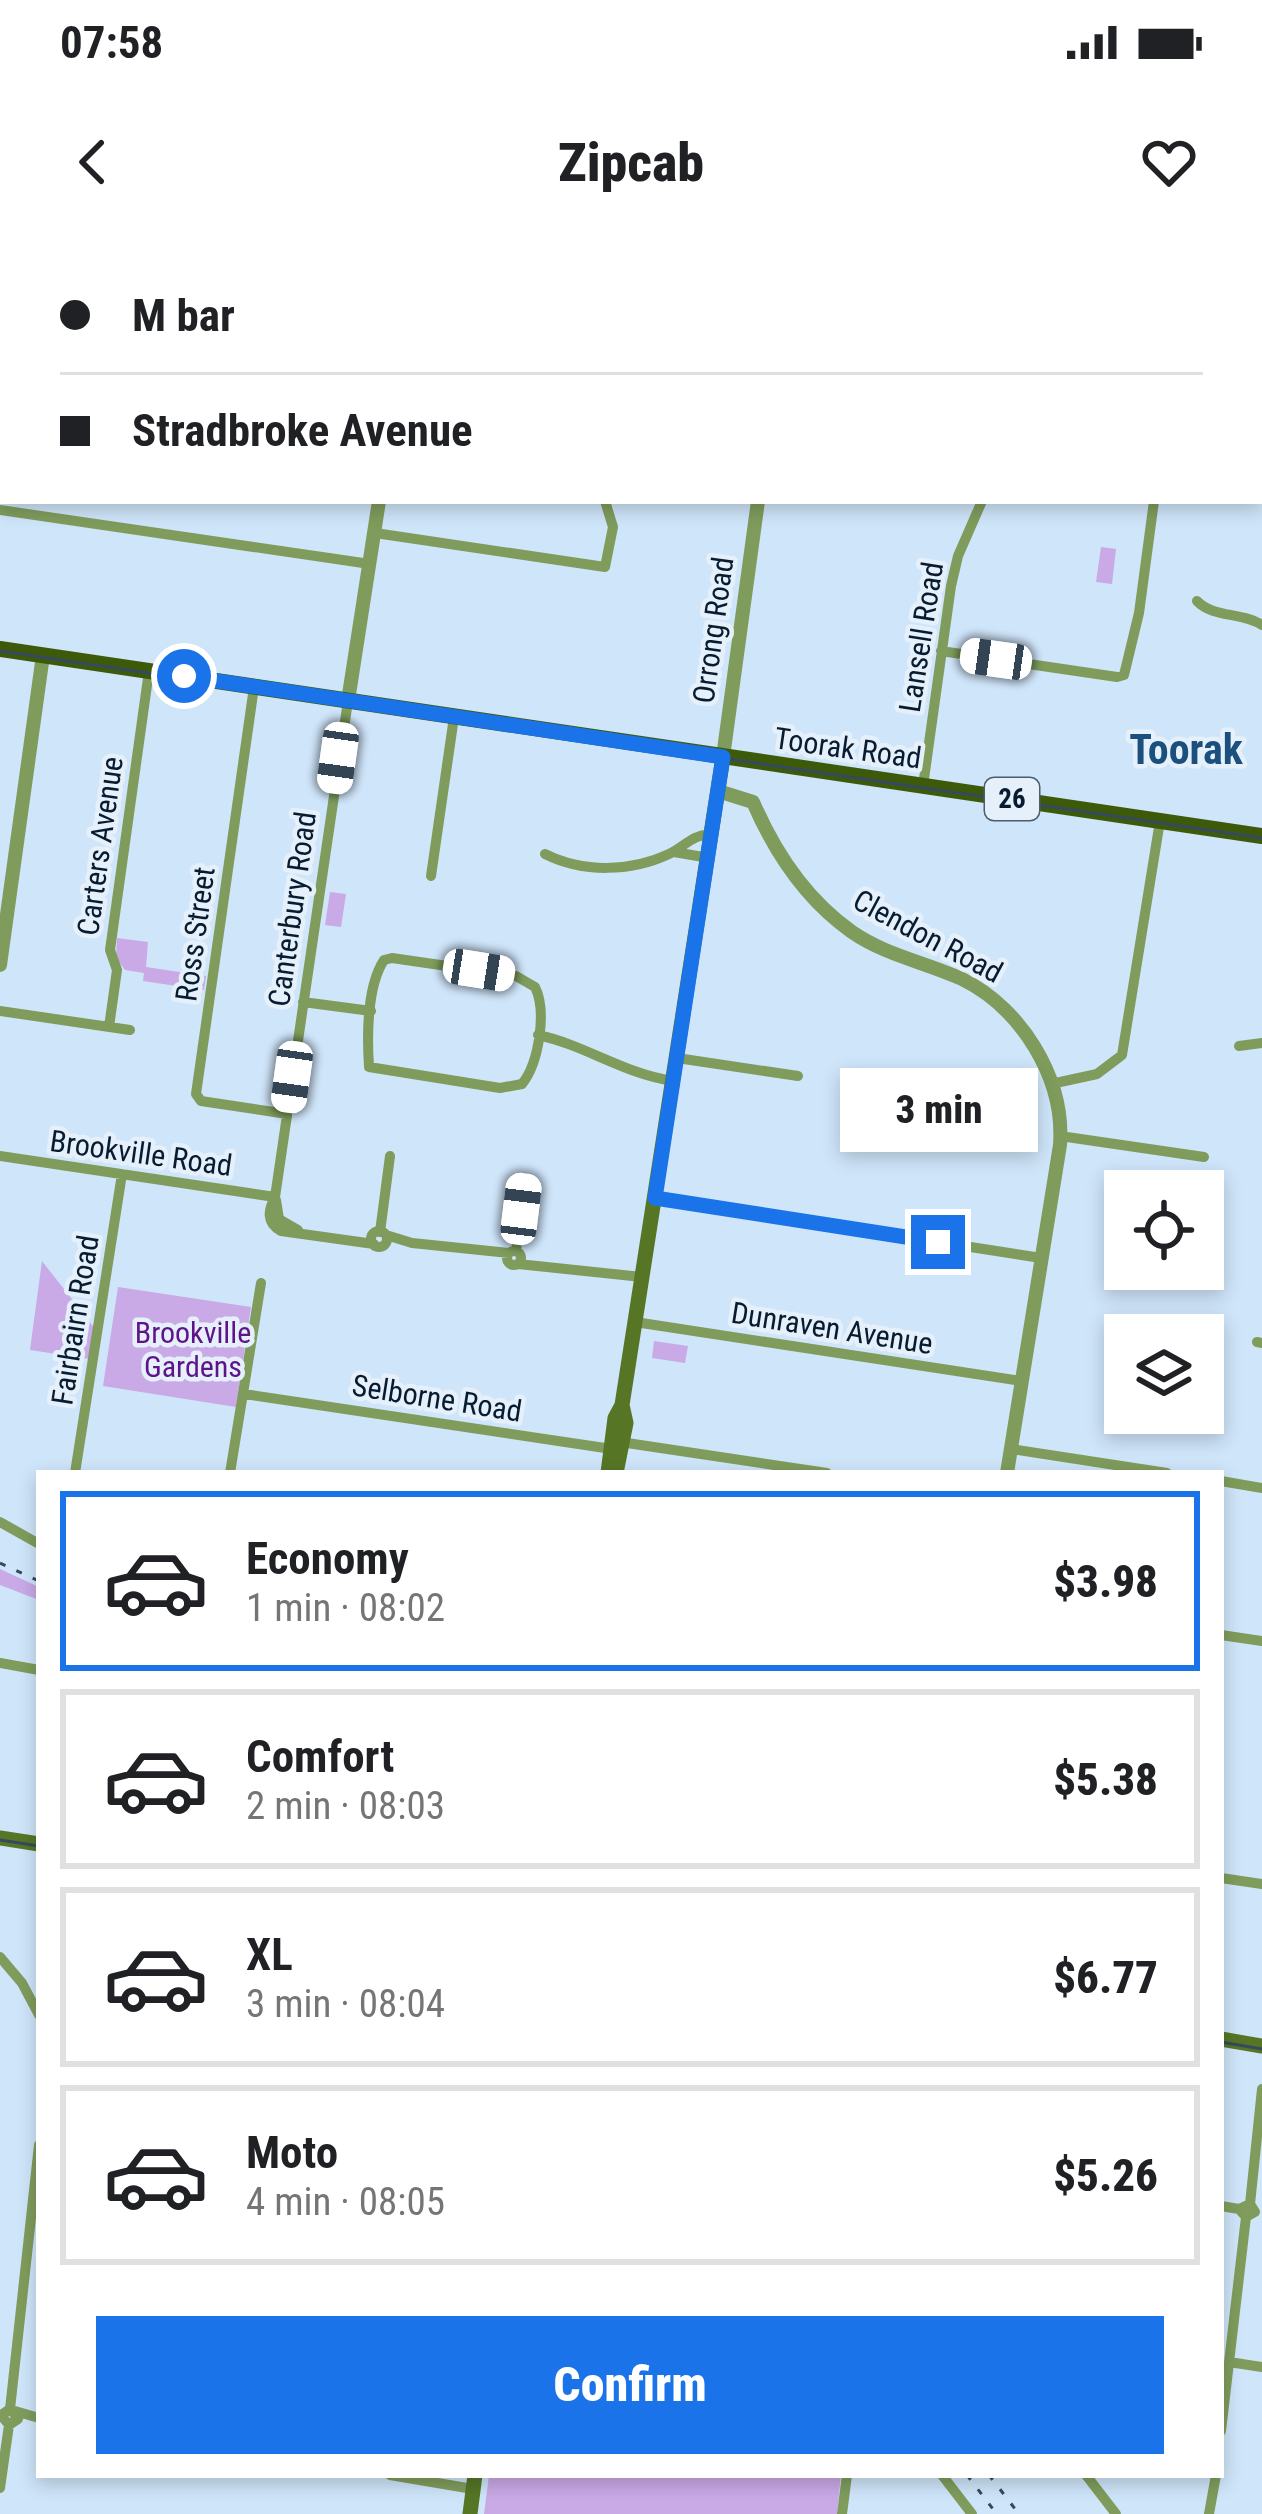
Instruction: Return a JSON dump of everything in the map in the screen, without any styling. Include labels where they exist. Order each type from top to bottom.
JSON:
[{"type":"main road","name":"Toorak Road","points":[[0,649],[1262,836]]},
{"type":"main road","name":"Orrong Road","points":[[612,1470],[626,1423],[622,1406],[723,757]]},
{"type":"main road","points":[[0,1838],[36,1844]]},
{"type":"main road","points":[[1224,2040],[1262,2046]]},
{"type":"main road","points":[[470,2514],[474,2482]]},
{"type":"street","points":[[348,701],[379,504]]},
{"type":"street","points":[[375,533],[605,567],[613,527],[606,504]]},
{"type":"street","name":"Orrong Road","points":[[723,757],[758,504]]},
{"type":"street","name":"Lansell Road","points":[[922,786],[958,556],[981,504]]},
{"type":"street","points":[[941,651],[1124,675],[1139,613],[1154,504]]},
{"type":"street","points":[[0,510],[370,564]]},
{"type":"street","points":[[1197,601],[1203,608],[1244,615],[1262,625]]},
{"type":"street","points":[[0,965],[43,655]]},
{"type":"street","name":"Carters Avenue","points":[[109,1027],[117,970],[110,950],[149,671]]},
{"type":"street","name":"Ross Street","points":[[254,687],[196,1094],[202,1101],[287,1114]]},
{"type":"street","name":"Canterbury Road","points":[[275,1196],[348,701]]},
{"type":"street","points":[[431,876],[454,717]]},
{"type":"street","name":"Clendon Road","points":[[717,796],[747,797],[771,844],[827,913],[876,947],[962,980],[1002,1006],[1029,1039],[1051,1084],[1060,1136],[1007,1470]]},
{"type":"street","points":[[1051,1084],[1106,1070],[1126,1045],[1160,821]]},
{"type":"street","points":[[545,854],[603,868],[650,862],[702,834],[711,835]]},
{"type":"street","points":[[674,852],[709,858]]},
{"type":"street","points":[[375,947],[385,960]]},
{"type":"street","points":[[385,960],[516,976],[536,987],[541,1005],[538,1036],[526,1089],[363,1070],[380,965],[385,960]]},
{"type":"street","points":[[536,987],[550,976]]},
{"type":"street","points":[[303,1002],[371,1011]]},
{"type":"street","points":[[0,1011],[130,1030]]},
{"type":"street","points":[[538,1036],[561,1040],[616,1067],[673,1081]]},
{"type":"street","points":[[1239,1046],[1262,1042]]},
{"type":"street","points":[[677,1058],[798,1076]]},
{"type":"street","points":[[1060,1136],[1204,1157]]},
{"type":"street","name":"Brookville Road","points":[[0,1156],[275,1196]]},
{"type":"street","points":[[379,1238],[391,1156]]},
{"type":"street","name":"Fairbairn Road","points":[[75,1470],[122,1174]]},
{"type":"street","points":[[515,1257],[524,1178]]},
{"type":"street","points":[[275,1196],[282,1222],[307,1233],[379,1238],[642,1277]]},
{"type":"street","points":[[655,1198],[1041,1258]]},
{"type":"street","points":[[231,1470],[261,1283]]},
{"type":"street","name":"Dunraven Avenue","points":[[635,1322],[1022,1381]]},
{"type":"street","name":"Selborne Road","points":[[244,1394],[804,1470]]},
{"type":"street","points":[[1011,1448],[1148,1470]]},
{"type":"street","points":[[1224,1482],[1262,1488]]},
{"type":"street","points":[[0,1522],[36,1542]]},
{"type":"street","points":[[1224,1635],[1262,1641]]},
{"type":"street","points":[[0,1663],[36,1669]]},
{"type":"street","points":[[1224,1878],[1262,1884]]},
{"type":"street","points":[[0,1957],[36,2009]]},
{"type":"street","points":[[1224,2405],[1251,2211],[1262,2089]]},
{"type":"street","points":[[0,2488],[13,2417],[36,2176]]},
{"type":"street","points":[[1229,2362],[1262,2367]]},
{"type":"street","points":[[13,2417],[36,2418]]},
{"type":"street","points":[[426,2478],[474,2482]]},
{"type":"street","points":[[842,2514],[847,2478]]},
{"type":"street","points":[[944,2478],[972,2514]]},
{"type":"street","points":[[1089,2478],[1116,2514]]},
{"type":"street","points":[[1209,2514],[1215,2478]]},
{"type":"green space","points":[[1101,547],[1116,549],[1112,584],[1096,582]]},
{"type":"green space","points":[[330,892],[346,894],[341,927],[325,925]]},
{"type":"green space","points":[[117,938],[148,942],[146,967],[206,976],[204,990],[143,981],[144,973],[125,970],[116,958]]},
{"type":"green space","points":[[42,1261],[96,1330],[90,1359],[30,1350]]},
{"type":"green space","name":"Brookville Gardens","points":[[118,1287],[251,1307],[236,1407],[103,1386]]},
{"type":"green space","points":[[654,1341],[688,1346],[685,1363],[652,1358]]},
{"type":"green space","points":[[0,1569],[36,1586],[36,1599],[0,1585]]},
{"type":"green space","points":[[489,2478],[841,2478],[837,2514],[484,2514]]},
{"type":"tram line","points":[[0,651],[1262,838]]},
{"type":"tram line","points":[[0,1840],[36,1846]]},
{"type":"tram line","points":[[1224,2043],[1262,2049]]},
{"type":"railway","points":[[0,1563],[36,1580]]},
{"type":"railway","points":[[969,2478],[993,2509]]},
{"type":"railway","points":[[991,2478],[1019,2514]]},
{"type":"district","name":"Toorak","points":[[1186,749]]},
{"type":"route","points":[[184,676],[723,757],[655,1198],[938,1242]]}]
